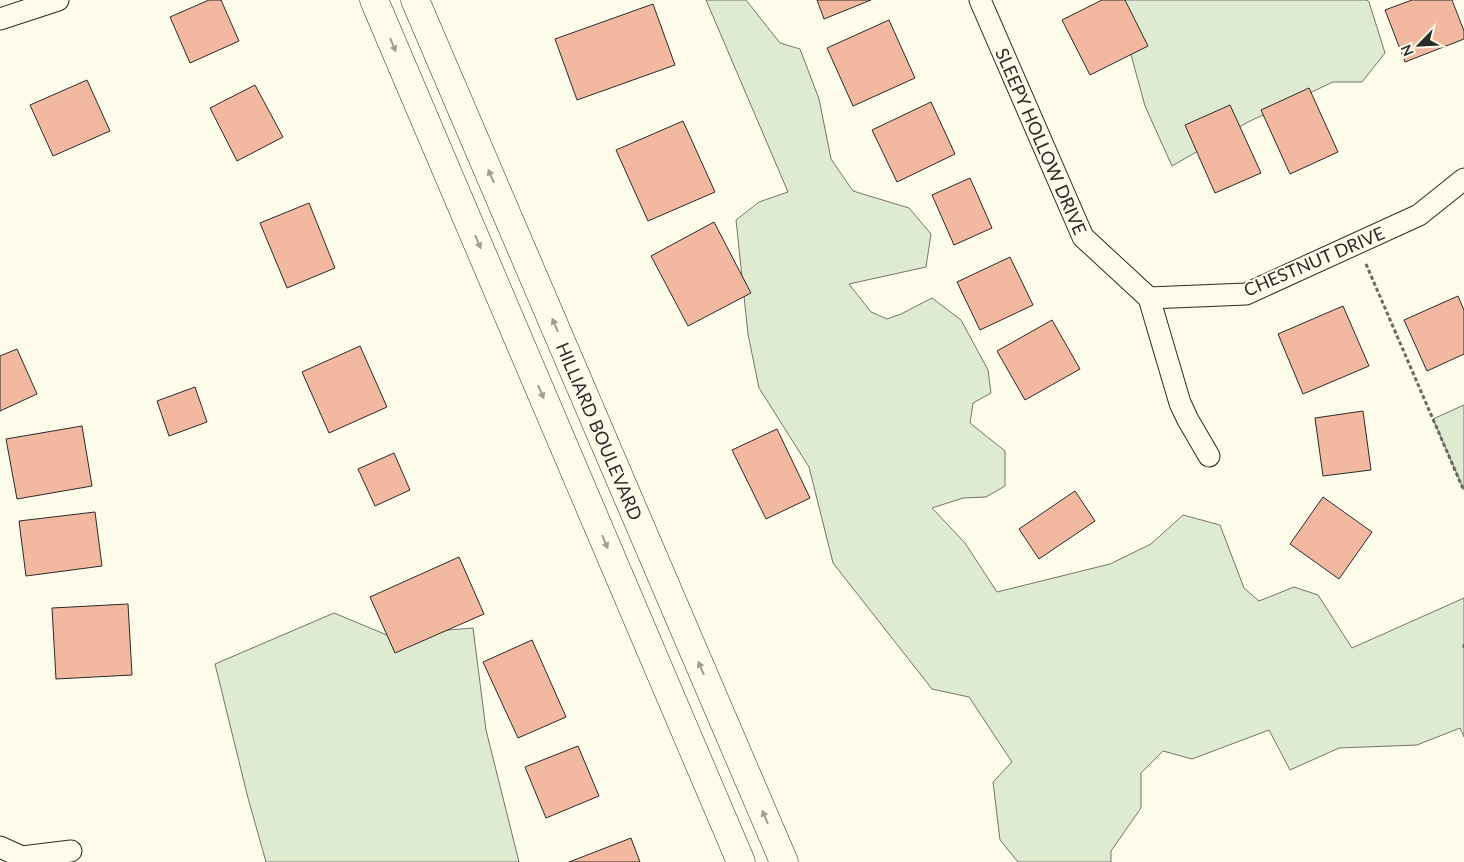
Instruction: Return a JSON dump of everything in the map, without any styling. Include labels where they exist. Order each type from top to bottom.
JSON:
[{"type":"main road","points":[[374,0],[741,862]]},
{"type":"main road","name":"HILLIARD BOULEVARD","points":[[415,0],[784,862]]},
{"type":"street","points":[[0,19],[58,0]]},
{"type":"street","name":"SLEEPY HOLLOW DRIVE","points":[[980,0],[1083,237],[1149,298]]},
{"type":"street","name":"CHESTNUT DRIVE","points":[[1149,298],[1246,294],[1419,216],[1464,179]]},
{"type":"street","points":[[1149,298],[1180,403],[1209,456]]},
{"type":"street","points":[[0,847],[22,857],[71,851]]},
{"type":"path","points":[[1357,243],[1464,490]]},
{"type":"green space","points":[[706,0],[746,0],[780,43],[800,49],[819,99],[831,159],[853,191],[909,208],[931,234],[926,267],[849,284],[871,312],[887,319],[932,298],[961,320],[988,370],[991,393],[973,403],[970,423],[1005,451],[1005,486],[986,497],[963,498],[932,508],[965,543],[997,592],[1110,564],[1151,544],[1183,515],[1220,525],[1244,588],[1259,601],[1294,587],[1318,595],[1352,648],[1464,598],[1464,737],[1460,728],[1417,745],[1339,748],[1290,770],[1269,730],[1192,759],[1163,751],[1141,773],[1141,808],[1111,851],[1111,862],[1018,862],[1000,840],[993,782],[1012,762],[969,697],[932,689],[833,563],[809,467],[759,388],[748,334],[736,220],[759,202],[788,192]]},
{"type":"green space","points":[[1116,0],[1367,0],[1385,53],[1362,82],[1333,82],[1248,122],[1172,166],[1145,106]]},
{"type":"green space","points":[[1464,405],[1464,490],[1433,419]]},
{"type":"green space","points":[[334,613],[387,635],[473,628],[486,730],[519,862],[266,862],[215,664]]},
{"type":"building","points":[[209,0],[221,0],[239,41],[190,63],[170,17]]},
{"type":"building","points":[[817,0],[871,0],[824,19]]},
{"type":"building","points":[[1102,0],[1125,0],[1148,46],[1090,75],[1062,20]]},
{"type":"building","points":[[1412,0],[1452,0],[1464,31],[1464,39],[1405,62],[1385,10]]},
{"type":"building","points":[[653,4],[675,65],[577,100],[555,39]]},
{"type":"building","points":[[889,20],[915,78],[853,106],[827,48]]},
{"type":"building","points":[[87,80],[110,131],[53,156],[30,105]]},
{"type":"building","points":[[255,85],[283,137],[237,161],[210,108]]},
{"type":"building","points":[[1309,88],[1338,152],[1290,174],[1261,110]]},
{"type":"building","points":[[931,102],[955,154],[897,182],[872,130]]},
{"type":"building","points":[[1230,105],[1261,173],[1215,193],[1185,125]]},
{"type":"building","points":[[683,121],[715,192],[648,221],[616,150]]},
{"type":"building","points":[[970,178],[992,228],[954,245],[932,195]]},
{"type":"building","points":[[309,203],[335,268],[287,288],[260,223]]},
{"type":"building","points":[[714,222],[751,293],[688,326],[651,256]]},
{"type":"building","points":[[1010,257],[1033,305],[980,330],[957,282]]},
{"type":"building","points":[[1458,296],[1464,310],[1464,354],[1427,371],[1404,320]]},
{"type":"building","points":[[1343,306],[1369,366],[1303,394],[1278,334]]},
{"type":"building","points":[[1052,320],[1080,369],[1025,400],[997,351]]},
{"type":"building","points":[[360,346],[387,407],[329,433],[302,372]]},
{"type":"building","points":[[17,349],[37,394],[0,411],[0,356]]},
{"type":"building","points":[[195,387],[207,422],[169,436],[157,401]]},
{"type":"building","points":[[1363,411],[1371,470],[1323,476],[1315,418]]},
{"type":"building","points":[[82,426],[92,486],[17,499],[6,439]]},
{"type":"building","points":[[777,429],[810,498],[766,519],[732,450]]},
{"type":"building","points":[[394,453],[410,490],[375,506],[358,469]]},
{"type":"building","points":[[1075,491],[1095,521],[1039,559],[1019,529]]},
{"type":"building","points":[[1323,497],[1372,532],[1339,579],[1290,544]]},
{"type":"building","points":[[95,512],[102,566],[26,576],[19,521]]},
{"type":"building","points":[[459,557],[484,614],[395,653],[370,597]]},
{"type":"building","points":[[128,604],[132,675],[56,679],[52,608]]},
{"type":"building","points":[[532,640],[566,717],[518,738],[483,662]]},
{"type":"building","points":[[578,746],[599,796],[546,818],[525,767]]},
{"type":"building","points":[[631,838],[640,862],[569,862]]}]
